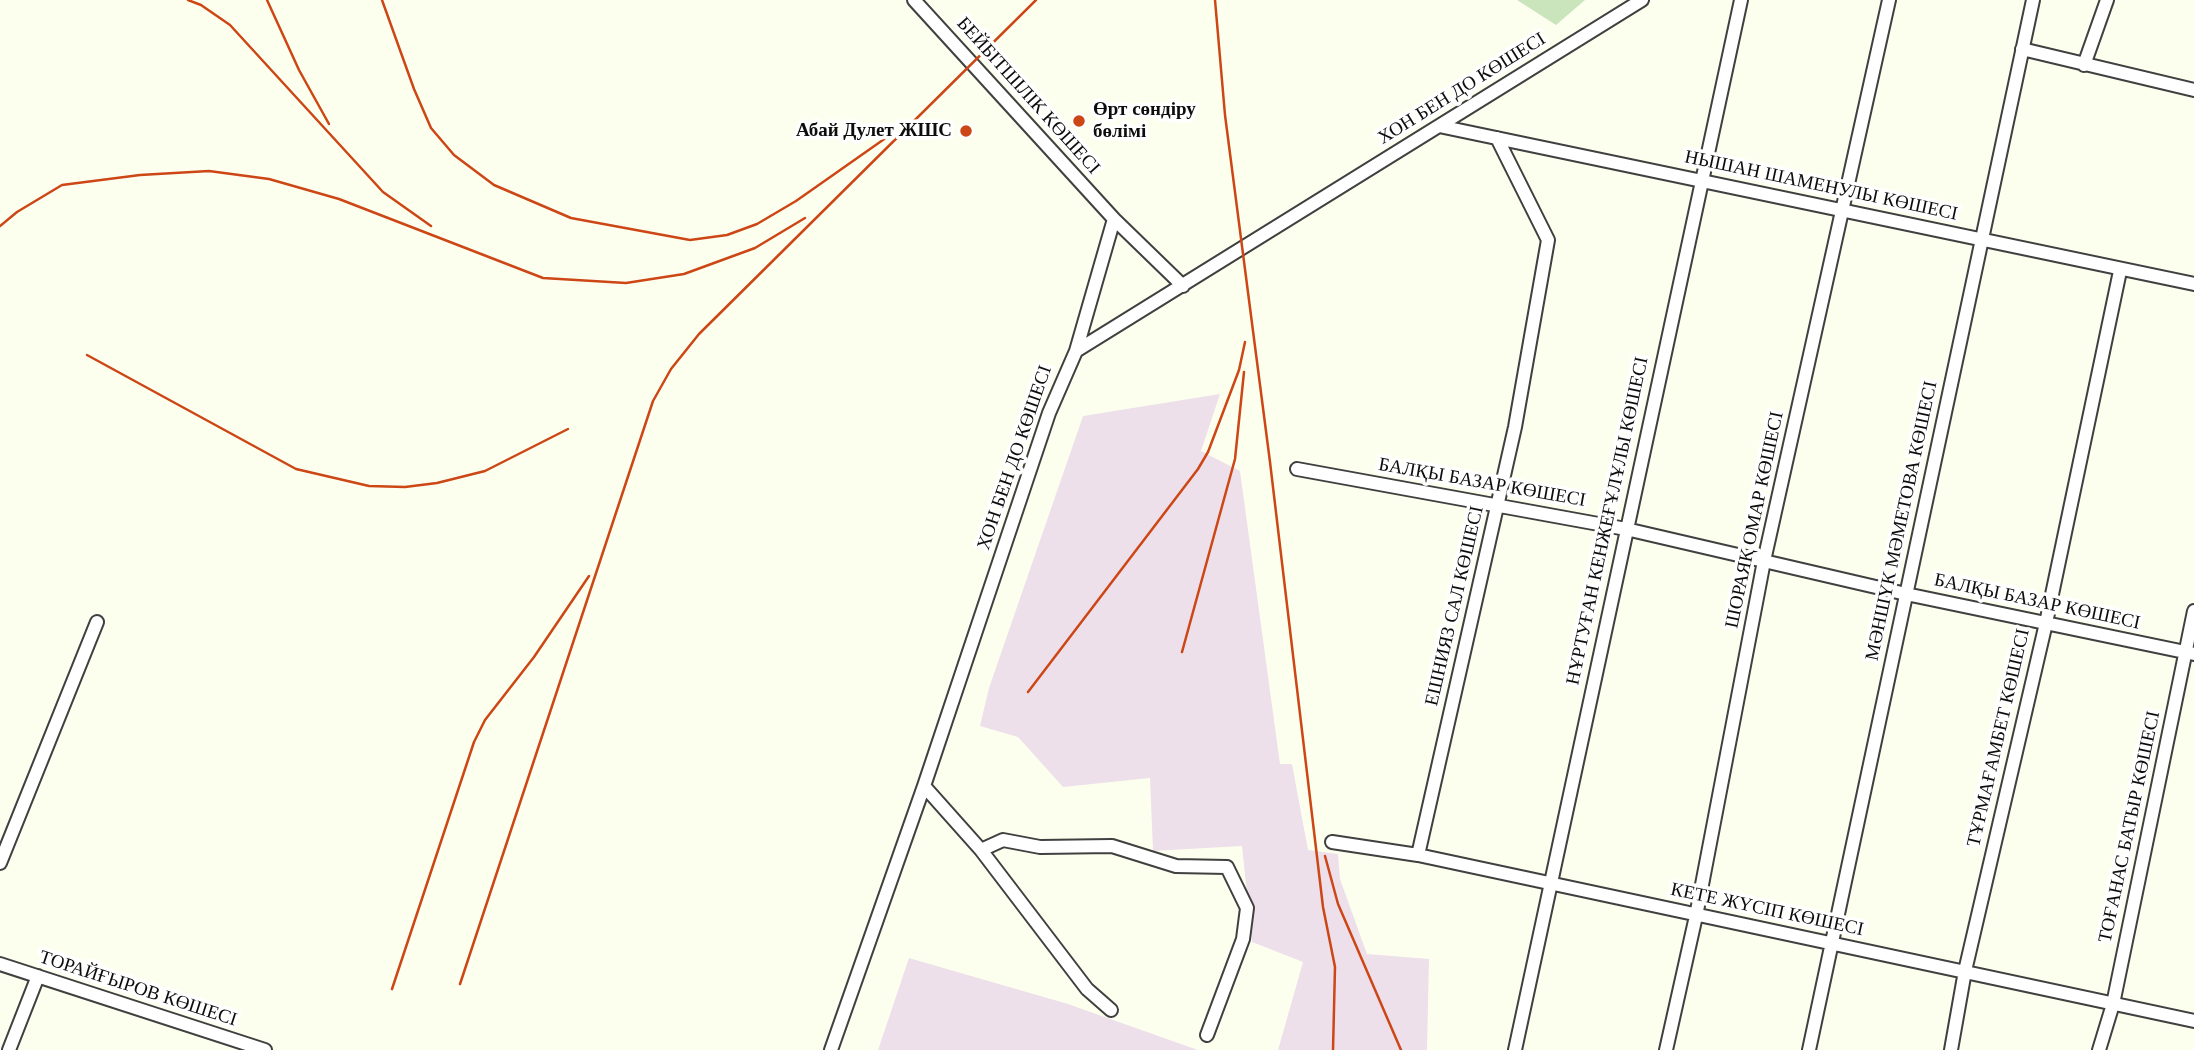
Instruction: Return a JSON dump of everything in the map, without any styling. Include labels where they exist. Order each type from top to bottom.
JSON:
[{"type":"street","name":"БЕЙБІТШІЛІК КӨШЕСІ","points":[[914,0],[1114,219],[1183,286]]},
{"type":"street","name":"ХОН БЕН ДО КӨШЕСІ","points":[[831,1050],[925,786],[1049,413],[1076,351],[1642,0]]},
{"type":"street","name":"НҰРТУҒАН КЕНЖЕҒҰЛҰЛЫ КӨШЕСІ","points":[[1515,1050],[1741,0]]},
{"type":"street","name":"ШОРАЯҚ ОМАР КӨШЕСІ","points":[[1666,1050],[1696,916],[1764,561],[1889,0]]},
{"type":"street","name":"МӘНШҮК МӘМЕТОВА КӨШЕСІ","points":[[1809,1050],[2033,0]]},
{"type":"street","points":[[2084,65],[2107,0]]},
{"type":"street","points":[[2022,49],[2194,90]]},
{"type":"street","name":"НЫШАН ШАМЕНУЛЫ КӨШЕСІ","points":[[1439,126],[2120,271],[2194,284]]},
{"type":"street","name":"ЕШНИЯЗ САЛ КӨШЕСІ","points":[[1418,855],[1515,428],[1548,240],[1497,138]]},
{"type":"street","points":[[1076,351],[1114,219]]},
{"type":"street","name":"ТҰРМАҒАМБЕТ КӨШЕСІ","points":[[1951,1050],[1965,971],[2046,623],[2120,271]]},
{"type":"street","name":"БАЛҚЫ БАЗАР КӨШЕСІ","points":[[1297,469],[1626,529],[1906,594],[2190,653]]},
{"type":"street","name":"ТОҒАНАС БАТЫР КӨШЕСІ","points":[[2099,1050],[2113,1004],[2190,653],[2194,611]]},
{"type":"street","points":[[0,863],[97,622]]},
{"type":"street","points":[[925,786],[981,850],[1087,989],[1111,1010]]},
{"type":"street","points":[[981,850],[1003,840],[1040,847],[1112,846],[1176,866],[1227,867],[1247,908],[1243,939],[1208,1035]]},
{"type":"street","name":"КЕТЕ ЖҮСІП КӨШЕСІ","points":[[1332,842],[1418,855],[2194,1021]]},
{"type":"street","name":"ТОРАЙҒЫРОВ КӨШЕСІ","points":[[0,964],[265,1050]]},
{"type":"street","points":[[9,1050],[38,976]]},
{"type":"shaded area","points":[[1220,394],[1201,451],[1240,471],[1280,764],[1292,764],[1308,850],[1338,854],[1340,879],[1367,954],[1429,959],[1427,1050],[1278,1050],[1303,962],[1252,942],[1242,846],[1153,851],[1150,778],[1063,787],[1018,737],[980,726],[989,688],[1083,416]]},
{"type":"shaded area","points":[[909,958],[1068,1004],[1198,1050],[878,1050]]},
{"type":"green space","points":[[1517,0],[1585,0],[1556,25]]},
{"type":"railway","points":[[188,0],[201,5],[230,25],[383,192],[431,226]]},
{"type":"railway","points":[[267,0],[299,70],[329,124]]},
{"type":"railway","points":[[382,0],[431,128],[454,155],[494,185],[571,218],[690,240],[727,235],[757,224],[796,201],[890,135]]},
{"type":"railway","points":[[460,984],[653,401],[671,369],[699,334],[1036,0]]},
{"type":"railway","points":[[1215,0],[1225,115],[1323,907],[1335,967],[1333,1050]]},
{"type":"railway","points":[[0,226],[17,212],[62,185],[140,175],[209,171],[269,179],[339,199],[543,278],[626,283],[684,274],[755,248],[805,218]]},
{"type":"railway","points":[[1028,692],[1198,469],[1208,452],[1239,370],[1245,342]]},
{"type":"railway","points":[[87,355],[296,469],[369,486],[405,487],[437,483],[485,471],[568,429]]},
{"type":"railway","points":[[1182,652],[1235,459],[1244,372]]},
{"type":"railway","points":[[392,989],[474,742],[485,720],[534,657],[589,576]]},
{"type":"railway","points":[[1325,856],[1338,904],[1401,1050]]},
{"type":"place","name":"Өрт сөндіру бөлімі","points":[[1079,121]]},
{"type":"place","name":"Абай Дулет ЖШС","points":[[966,131]]}]
